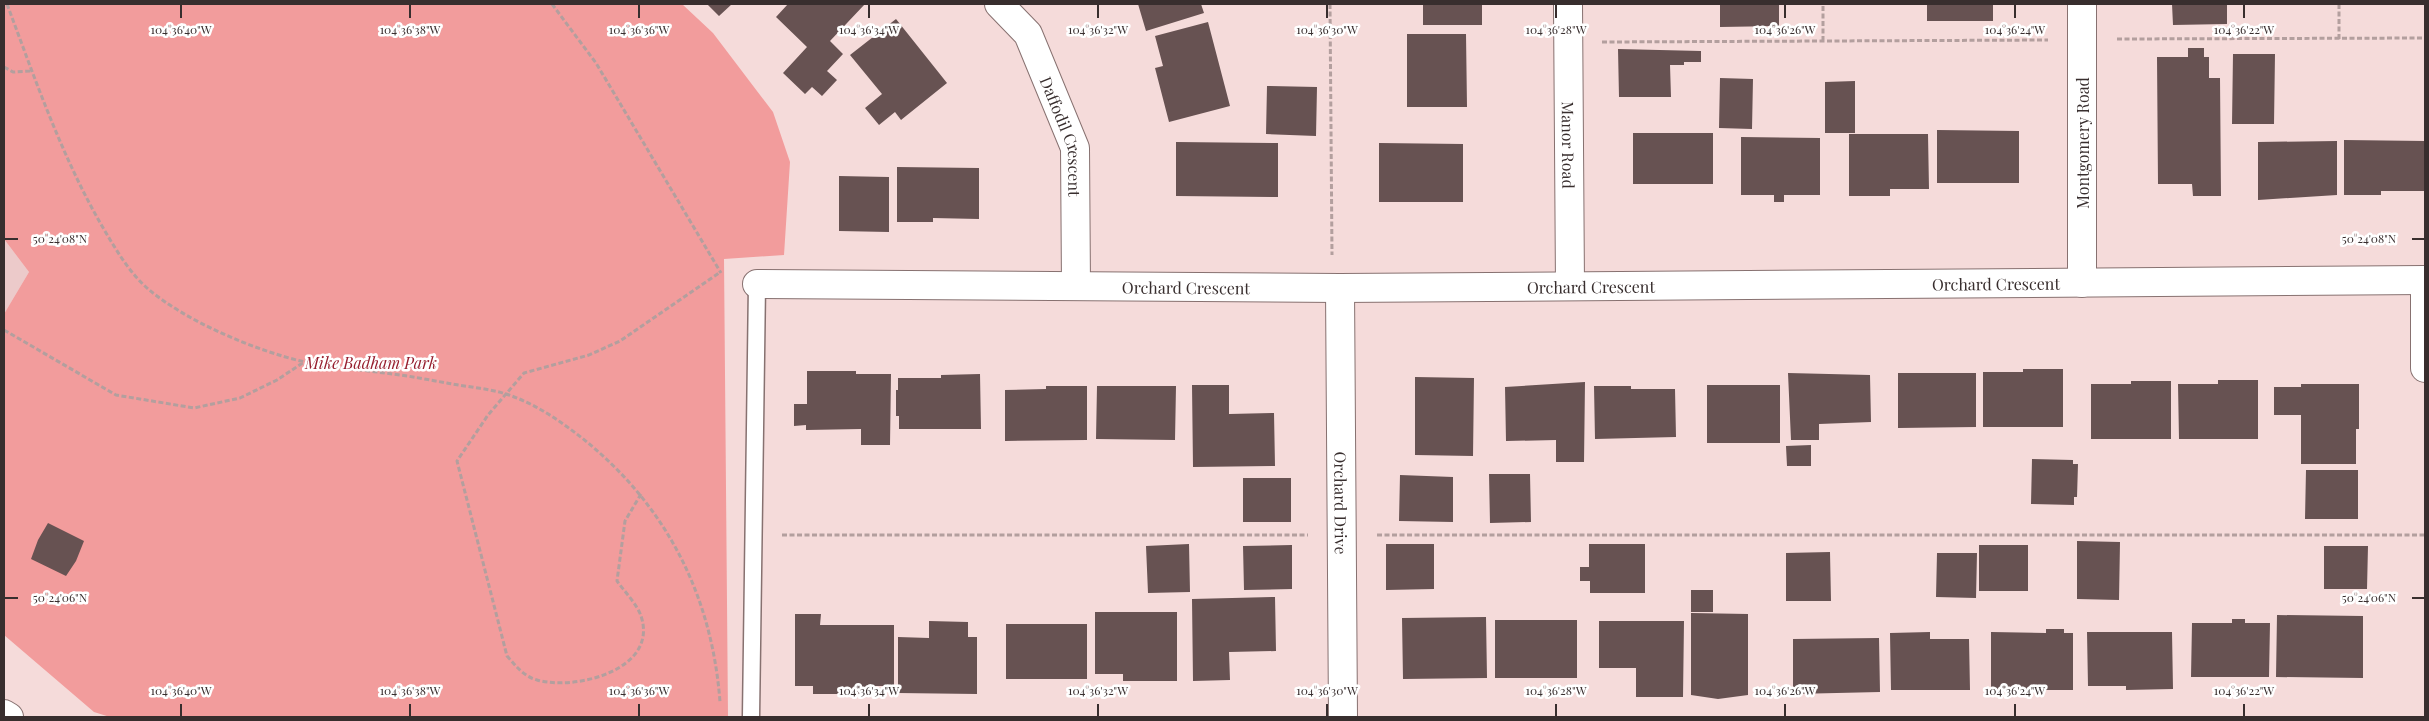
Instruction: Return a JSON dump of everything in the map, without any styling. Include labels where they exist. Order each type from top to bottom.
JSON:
[{"type":"street","name":"Daffodil Crescent","points":[[999,4],[1028,34],[1075,148],[1076,286]]},
{"type":"street","name":"Manor Road","points":[[1568,4],[1570,286]]},
{"type":"street","name":"Montgomery Road","points":[[2082,4],[2082,283]]},
{"type":"street","name":"Orchard Crescent","points":[[757,284],[1336,288],[2425,280]]},
{"type":"street","points":[[2425,280],[2425,368]]},
{"type":"street","name":"Orchard Drive","points":[[1336,288],[1342,535],[1343,717]]},
{"type":"street","points":[[4,714],[9,717]]},
{"type":"lane","points":[[751,717],[757,284]]},
{"type":"path","points":[[7,4],[32,71],[83,193],[119,255],[146,288],[184,314],[229,336],[304,362],[394,374],[506,394],[542,410],[572,430],[606,457],[641,494],[670,535],[691,579],[705,618],[718,670],[721,708]]},
{"type":"path","points":[[552,4],[596,64],[719,273],[757,284]]},
{"type":"path","points":[[1330,4],[1336,288]]},
{"type":"path","points":[[1823,4],[1823,41]]},
{"type":"path","points":[[2339,4],[2339,39]]},
{"type":"path","points":[[1568,42],[2425,38]]},
{"type":"path","points":[[4,67],[13,72],[32,71]]},
{"type":"path","points":[[641,494],[625,520],[617,580],[641,615],[643,634],[635,655],[621,668],[600,677],[566,682],[537,680],[519,671],[507,656],[457,461],[506,394],[524,373],[590,355],[620,341],[719,273]]},
{"type":"path","points":[[4,330],[116,395],[194,408],[240,398],[277,380],[304,362]]},
{"type":"path","points":[[754,535],[2425,535]]},
{"type":"shaded area","points":[[4,239],[29,272],[4,314]]},
{"type":"green space","name":"Mike Badham Park","points":[[4,4],[682,4],[713,33],[773,112],[790,162],[784,255],[724,259],[728,717],[110,717],[94,712],[4,635],[4,314],[29,272],[4,239]]},
{"type":"building","points":[[707,4],[732,4],[719,16]]},
{"type":"building","points":[[788,4],[865,4],[830,41],[843,54],[827,71],[837,80],[822,96],[812,87],[805,94],[783,73],[807,47],[776,17]]},
{"type":"building","points":[[1138,4],[1201,4],[1204,13],[1146,31]]},
{"type":"building","points":[[1423,4],[1482,4],[1482,25],[1423,25]]},
{"type":"building","points":[[1720,4],[1779,4],[1779,26],[1720,27]]},
{"type":"building","points":[[1927,4],[1993,4],[1993,21],[1927,21]]},
{"type":"building","points":[[2172,4],[2227,4],[2227,24],[2173,25]]},
{"type":"building","points":[[896,19],[947,83],[901,120],[895,112],[879,125],[865,108],[882,94],[850,55]]},
{"type":"building","points":[[1208,22],[1230,106],[1169,122],[1155,68],[1163,66],[1155,36]]},
{"type":"building","points":[[1407,34],[1466,34],[1467,107],[1407,107]]},
{"type":"building","points":[[2188,48],[2204,48],[2204,57],[2209,57],[2209,78],[2220,78],[2221,196],[2193,196],[2192,184],[2158,184],[2157,57],[2188,57]]},
{"type":"building","points":[[1618,49],[1701,51],[1701,62],[1684,62],[1684,65],[1670,65],[1671,97],[1619,97]]},
{"type":"building","points":[[2233,54],[2275,54],[2274,124],[2232,124]]},
{"type":"building","points":[[1720,78],[1753,79],[1752,129],[1719,128]]},
{"type":"building","points":[[1855,81],[1855,133],[1825,133],[1825,82]]},
{"type":"building","points":[[1267,86],[1317,87],[1316,136],[1266,134]]},
{"type":"building","points":[[1937,130],[2019,131],[2019,183],[1937,183]]},
{"type":"building","points":[[1633,133],[1713,133],[1713,184],[1633,184]]},
{"type":"building","points":[[1849,134],[1928,134],[1929,189],[1890,189],[1890,196],[1849,196]]},
{"type":"building","points":[[1741,137],[1820,138],[1820,195],[1784,195],[1784,202],[1774,202],[1774,195],[1741,195]]},
{"type":"building","points":[[2344,140],[2425,141],[2425,191],[2381,191],[2381,195],[2344,195]]},
{"type":"building","points":[[2337,141],[2337,195],[2258,200],[2258,142]]},
{"type":"building","points":[[1176,142],[1278,143],[1278,197],[1176,196]]},
{"type":"building","points":[[1379,143],[1463,144],[1463,202],[1379,202]]},
{"type":"building","points":[[897,167],[979,168],[979,219],[933,218],[933,222],[897,222]]},
{"type":"building","points":[[839,176],[889,177],[889,232],[839,231]]},
{"type":"building","points":[[2023,369],[2063,369],[2063,427],[1983,427],[1983,372],[2023,372]]},
{"type":"building","points":[[807,371],[856,371],[856,374],[891,374],[890,445],[861,445],[861,429],[806,430],[806,425],[794,426],[794,404],[807,404]]},
{"type":"building","points":[[1788,373],[1870,375],[1871,422],[1819,424],[1819,440],[1791,440]]},
{"type":"building","points":[[1898,373],[1976,373],[1976,427],[1898,428]]},
{"type":"building","points":[[980,374],[981,429],[899,429],[899,416],[896,416],[898,378],[941,378],[941,375]]},
{"type":"building","points":[[1415,377],[1474,378],[1473,456],[1415,455]]},
{"type":"building","points":[[2218,380],[2258,380],[2258,439],[2179,439],[2178,384],[2218,384]]},
{"type":"building","points":[[2131,381],[2171,381],[2171,439],[2091,439],[2091,384],[2131,384]]},
{"type":"building","points":[[1585,382],[1584,462],[1556,462],[1556,440],[1506,441],[1505,387]]},
{"type":"building","points":[[2301,384],[2359,384],[2359,429],[2356,429],[2356,464],[2301,464],[2301,415],[2274,415],[2274,387],[2301,387]]},
{"type":"building","points":[[1192,385],[1229,385],[1229,414],[1274,413],[1275,466],[1193,467]]},
{"type":"building","points":[[1707,385],[1780,385],[1780,443],[1707,443]]},
{"type":"building","points":[[1046,386],[1087,386],[1087,440],[1005,441],[1005,390],[1046,389]]},
{"type":"building","points":[[1097,386],[1176,386],[1175,440],[1096,439]]},
{"type":"building","points":[[1594,386],[1631,386],[1631,389],[1675,389],[1676,437],[1595,439]]},
{"type":"building","points":[[1811,445],[1811,466],[1787,466],[1786,446]]},
{"type":"building","points":[[2032,459],[2073,460],[2073,464],[2078,464],[2077,497],[2074,497],[2074,505],[2031,504]]},
{"type":"building","points":[[2306,470],[2358,470],[2358,519],[2305,519]]},
{"type":"building","points":[[1489,474],[1530,474],[1531,522],[1490,523]]},
{"type":"building","points":[[1400,475],[1453,477],[1453,522],[1399,521]]},
{"type":"building","points":[[1243,478],[1291,478],[1291,522],[1243,522]]},
{"type":"building","points":[[48,523],[84,541],[76,561],[66,576],[31,559],[38,540]]},
{"type":"building","points":[[2077,541],[2120,542],[2119,600],[2077,599]]},
{"type":"building","points":[[1189,544],[1190,592],[1148,593],[1146,546]]},
{"type":"building","points":[[1386,544],[1434,544],[1434,589],[1386,590]]},
{"type":"building","points":[[1589,544],[1645,544],[1645,593],[1590,593],[1590,581],[1580,581],[1580,567],[1589,567]]},
{"type":"building","points":[[1292,545],[1292,589],[1244,590],[1243,546]]},
{"type":"building","points":[[1979,545],[2028,545],[2028,591],[1979,591]]},
{"type":"building","points":[[2324,546],[2368,546],[2367,589],[2324,589]]},
{"type":"building","points":[[1830,552],[1831,601],[1786,601],[1786,553]]},
{"type":"building","points":[[1937,553],[1977,553],[1976,598],[1936,597]]},
{"type":"building","points":[[1691,590],[1713,590],[1713,612],[1691,612]]},
{"type":"building","points":[[1275,597],[1276,651],[1229,652],[1230,680],[1193,681],[1192,599]]},
{"type":"building","points":[[1095,612],[1177,612],[1177,681],[1123,681],[1123,674],[1095,674]]},
{"type":"building","points":[[1691,613],[1748,614],[1748,695],[1718,699],[1691,695]]},
{"type":"building","points":[[795,614],[821,614],[820,625],[894,625],[894,686],[866,686],[866,694],[813,694],[813,686],[795,686]]},
{"type":"building","points":[[2277,615],[2363,616],[2363,678],[2276,677]]},
{"type":"building","points":[[1486,617],[1487,678],[1403,679],[1402,618]]},
{"type":"building","points":[[2232,619],[2245,619],[2245,623],[2270,623],[2269,677],[2191,677],[2192,623],[2232,623]]},
{"type":"building","points":[[1495,620],[1577,620],[1577,678],[1495,678]]},
{"type":"building","points":[[929,621],[968,622],[968,637],[977,637],[977,694],[898,693],[898,637],[929,638]]},
{"type":"building","points":[[1599,621],[1684,621],[1683,697],[1636,697],[1636,668],[1599,668]]},
{"type":"building","points":[[1006,624],[1087,624],[1087,679],[1006,679]]},
{"type":"building","points":[[2046,629],[2064,629],[2064,633],[2073,633],[2073,690],[1991,690],[1991,632],[2046,633]]},
{"type":"building","points":[[1930,632],[1930,639],[1969,639],[1970,690],[1891,690],[1890,633]]},
{"type":"building","points":[[2087,632],[2172,632],[2173,689],[2126,690],[2126,686],[2088,686]]},
{"type":"building","points":[[1879,638],[1880,692],[1793,694],[1793,639]]}]
